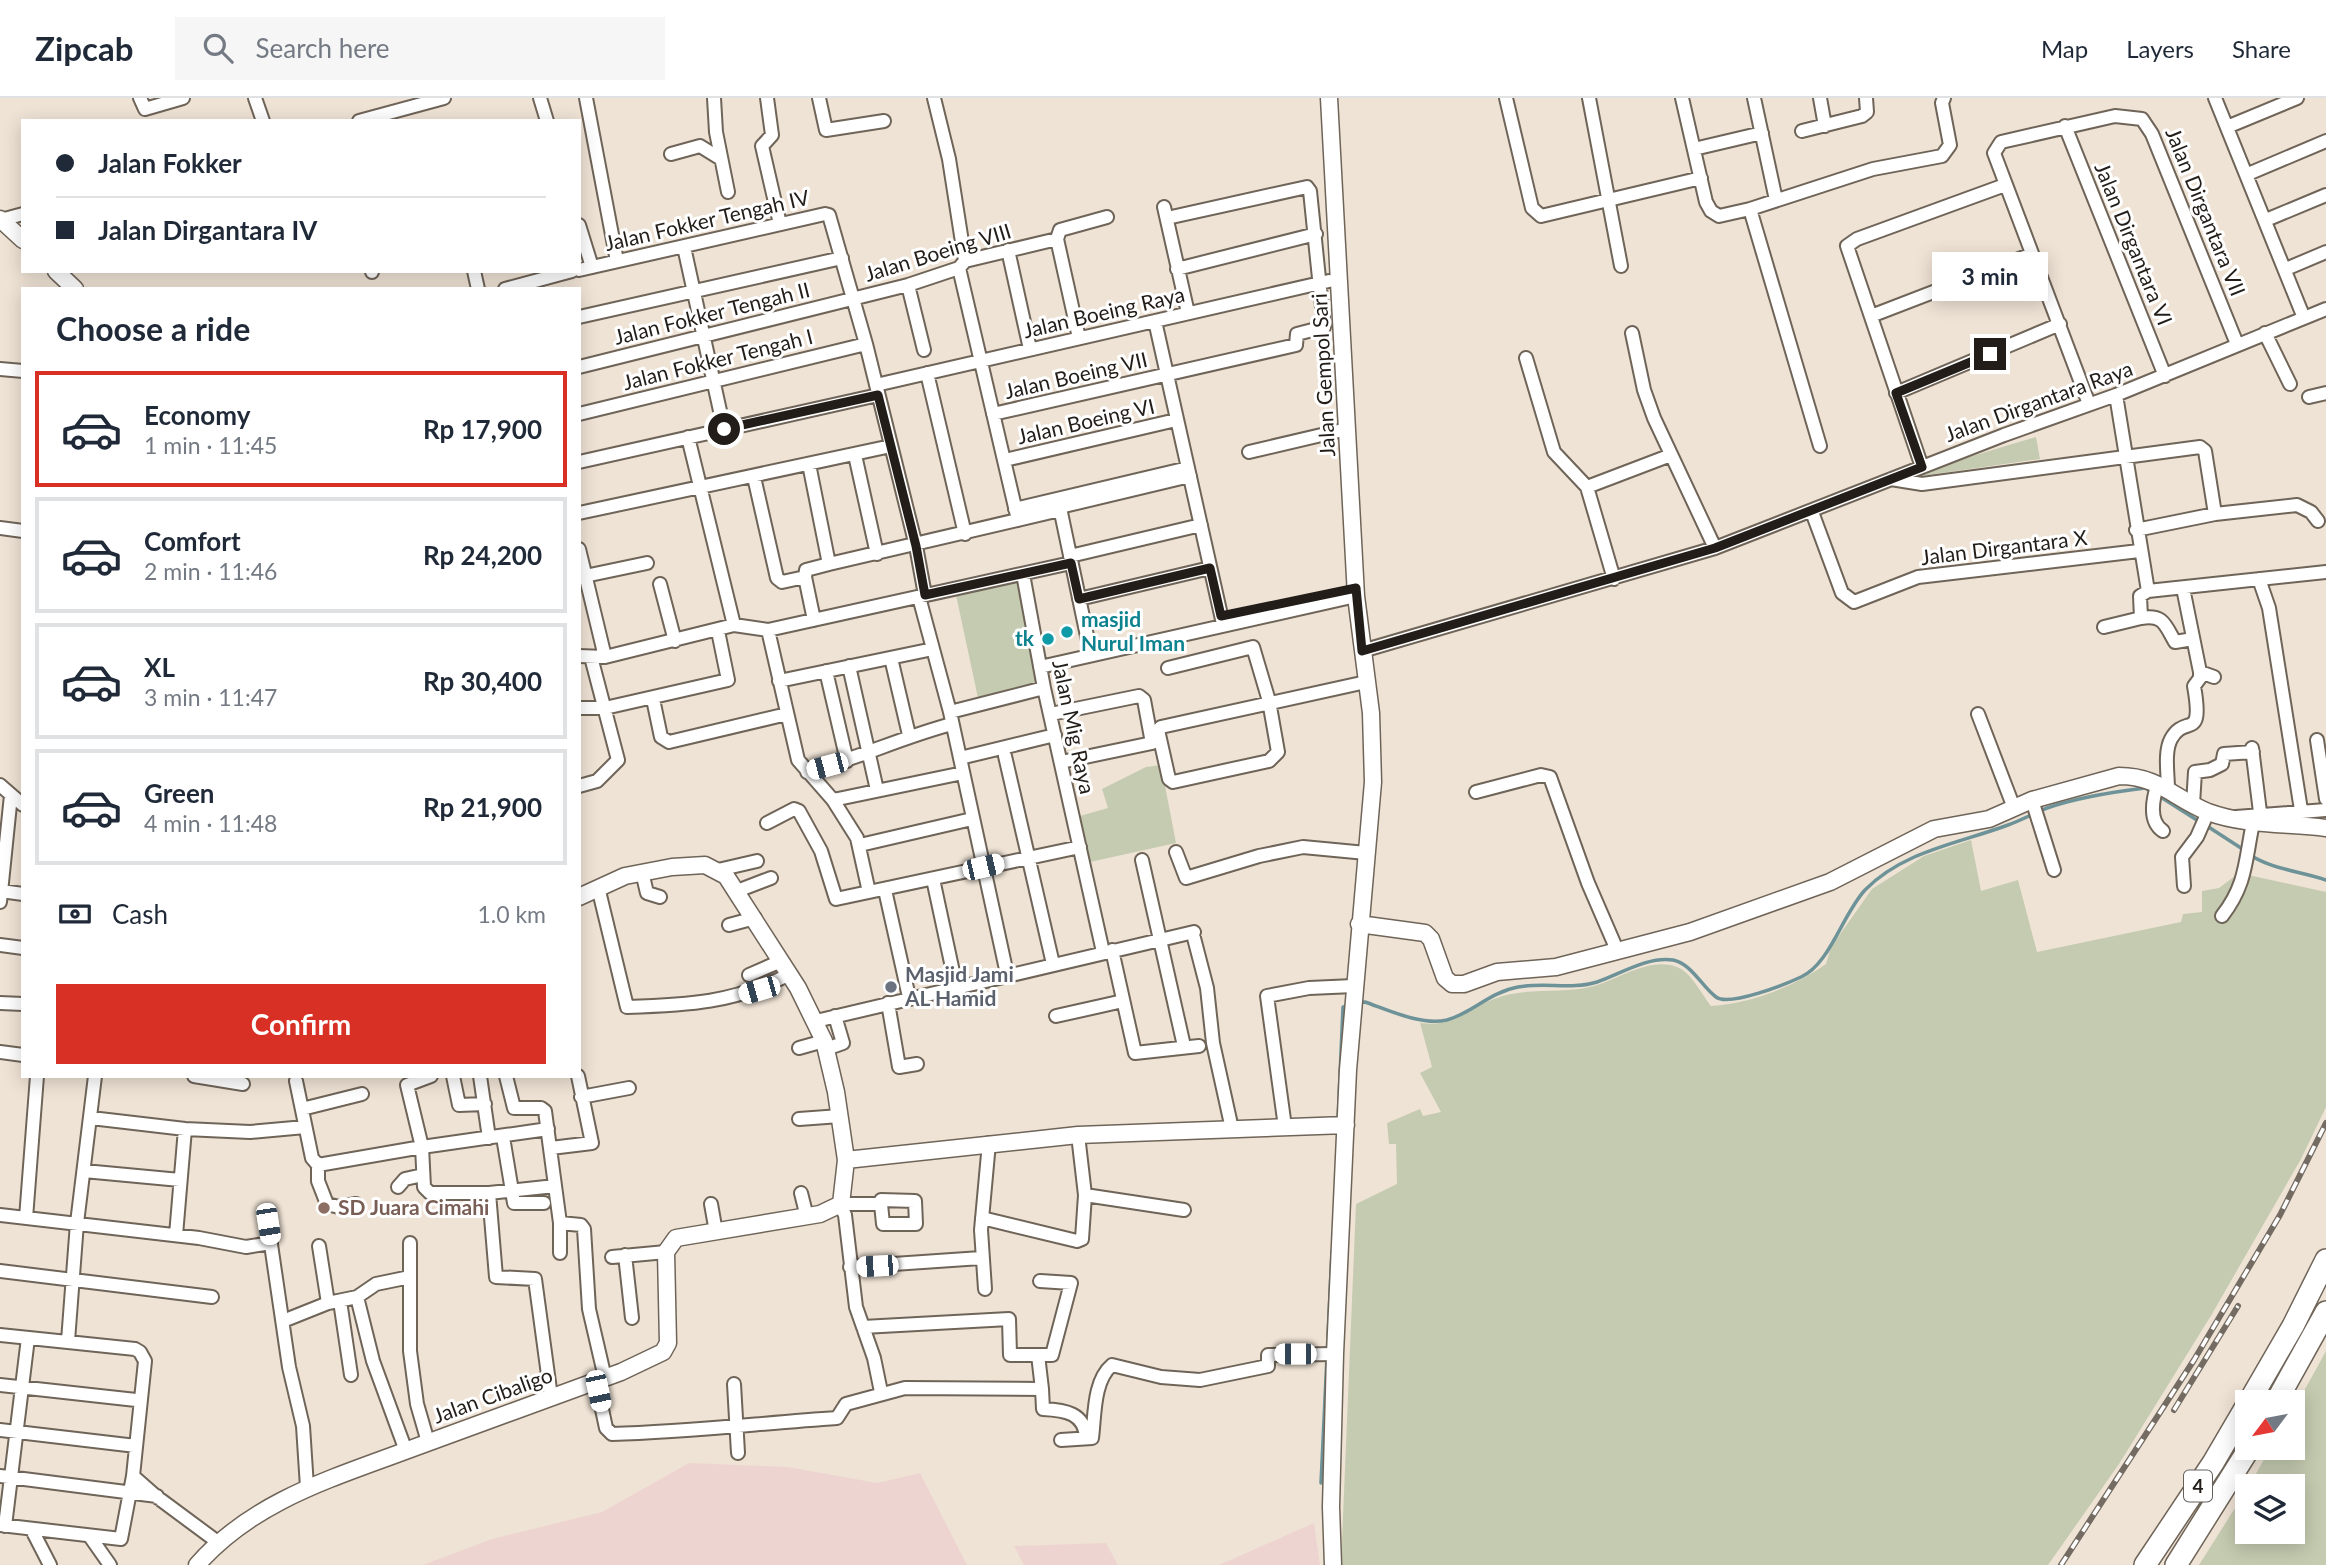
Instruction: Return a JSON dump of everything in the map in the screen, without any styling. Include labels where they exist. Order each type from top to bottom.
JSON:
[{"type":"highway","name":"4","points":[[2256,1390],[2293,1326],[2326,1260]]},
{"type":"highway","points":[[2283,1390],[2326,1312]]},
{"type":"highway","name":"4","points":[[2145,1565],[2235,1426]]},
{"type":"highway","name":"4","points":[[2176,1565],[2242,1460]]},
{"type":"street","points":[[140,98],[145,109],[183,98]]},
{"type":"street","points":[[255,98],[262,119]]},
{"type":"street","points":[[366,119],[444,98]]},
{"type":"street","points":[[540,98],[546,119]]},
{"type":"street","points":[[586,98],[617,261]]},
{"type":"street","points":[[721,98],[714,98],[728,192]]},
{"type":"street","points":[[767,98],[772,135],[762,146],[780,224]]},
{"type":"street","points":[[819,98],[826,130],[884,121]]},
{"type":"street","points":[[934,98],[949,159],[962,264],[981,360],[1017,514]]},
{"type":"street","name":"Jalan Gempol Sari","points":[[1329,98],[1330,281],[1347,429],[1356,592],[1373,749],[1353,1014],[1339,1125],[1329,1354],[1333,1565]]},
{"type":"street","points":[[1506,98],[1535,213],[1546,216],[1700,178]]},
{"type":"street","points":[[1589,98],[1611,201],[1621,267]]},
{"type":"street","points":[[1682,98],[1700,178],[1711,211],[1719,216],[1750,209],[1873,169],[1942,156],[1950,145],[1942,103],[1944,98]]},
{"type":"street","points":[[1754,98],[1776,200]]},
{"type":"street","points":[[1820,98],[1825,127]]},
{"type":"street","points":[[1802,131],[1862,116],[1867,112],[1866,98]]},
{"type":"street","points":[[2215,98],[2304,318]]},
{"type":"street","points":[[2227,127],[2297,98]]},
{"type":"street","name":"Jalan Dirgantara VII","points":[[2005,185],[1994,153],[1997,145],[2006,139],[2115,116],[2143,119],[2152,134],[2237,344]]},
{"type":"street","name":"Jalan Dirgantara VI","points":[[2065,127],[2165,376]]},
{"type":"street","points":[[1694,149],[1762,133]]},
{"type":"street","points":[[2248,174],[2326,141]]},
{"type":"street","points":[[671,154],[700,146],[721,159]]},
{"type":"street","points":[[1922,467],[1847,253],[1851,241],[2005,185],[2090,404]]},
{"type":"street","points":[[1188,313],[1165,212],[1303,186],[1310,191],[1316,234],[1330,281]]},
{"type":"street","points":[[2266,220],[2326,195]]},
{"type":"street","points":[[1750,209],[1820,446]]},
{"type":"street","name":"Jalan Fokker Tengah IV","points":[[586,268],[827,214],[832,218],[916,546],[922,596],[933,649],[951,718],[1007,974]]},
{"type":"street","points":[[7,229],[21,216]]},
{"type":"street","name":"Jalan Boeing VIII","points":[[854,299],[908,285],[1008,250],[1057,239],[1060,230],[1107,217]]},
{"type":"street","points":[[1177,269],[1316,234]]},
{"type":"street","points":[[581,237],[586,268]]},
{"type":"street","points":[[1057,239],[1079,338]]},
{"type":"street","points":[[684,247],[724,429]]},
{"type":"street","points":[[1008,250],[1030,349]]},
{"type":"street","points":[[2286,269],[2326,252]]},
{"type":"street","points":[[1871,316],[2032,254]]},
{"type":"street","points":[[581,317],[842,258]]},
{"type":"street","points":[[58,273],[73,287]]},
{"type":"street","points":[[515,287],[564,273]]},
{"type":"street","name":"Jalan Boeing Raya","points":[[581,462],[877,390],[930,372],[1330,281]]},
{"type":"street","name":"Jalan Boeing VII","points":[[993,414],[1296,345],[1297,334],[1324,327],[1330,281]]},
{"type":"street","points":[[908,285],[924,350]]},
{"type":"street","name":"Jalan Fokker Tengah II","points":[[581,367],[854,299]]},
{"type":"street","name":"Jalan Dirgantara Raya","points":[[1362,651],[1715,548],[2165,376],[2326,309]]},
{"type":"street","points":[[1155,321],[1222,620]]},
{"type":"street","points":[[1896,393],[2060,324]]},
{"type":"street","points":[[1632,333],[1644,390],[1715,548]]},
{"type":"street","points":[[2265,333],[2290,384]]},
{"type":"street","name":"Jalan Fokker Tengah I","points":[[581,414],[866,344]]},
{"type":"street","points":[[1526,358],[1554,452],[1587,487],[1614,579]]},
{"type":"street","points":[[0,369],[21,371]]},
{"type":"street","points":[[930,372],[968,533]]},
{"type":"street","points":[[2309,397],[2326,393]]},
{"type":"street","points":[[2116,395],[2139,551],[2148,591]]},
{"type":"street","name":"Jalan Boeing VI","points":[[1004,460],[1176,420]]},
{"type":"street","points":[[1250,452],[1347,429]]},
{"type":"street","points":[[688,437],[734,625]]},
{"type":"street","points":[[581,513],[891,446]]},
{"type":"street","points":[[1891,479],[1922,484],[2202,447],[2215,514]]},
{"type":"street","points":[[855,455],[877,554]]},
{"type":"street","points":[[1587,487],[1671,455]]},
{"type":"street","points":[[809,464],[829,564]]},
{"type":"street","points":[[814,620],[806,570],[968,533],[1017,514],[1189,472]]},
{"type":"street","points":[[754,477],[777,579],[782,582],[805,577]]},
{"type":"street","points":[[1059,505],[1090,651]]},
{"type":"street","points":[[2136,530],[2215,514],[2297,505],[2311,512],[2318,521]]},
{"type":"street","name":"Jalan Dirgantara X","points":[[1812,512],[1842,593],[1854,602],[1918,577],[2139,551]]},
{"type":"street","points":[[592,657],[675,641],[734,625],[768,630],[1023,574],[1201,525]]},
{"type":"street","points":[[0,528],[21,531]]},
{"type":"street","points":[[581,785],[597,781],[618,760],[592,657],[594,613],[582,569],[647,563]]},
{"type":"street","points":[[1079,599],[1210,568]]},
{"type":"street","points":[[2141,618],[2140,596],[2148,591],[2326,572]]},
{"type":"street","name":"Jalan Mig Raya","points":[[1023,574],[1044,688],[1080,847],[1135,1053],[1184,1046]]},
{"type":"street","points":[[2259,579],[2269,608],[2301,810]]},
{"type":"street","points":[[660,584],[675,641]]},
{"type":"street","points":[[2163,831],[2157,826],[2159,790],[2168,746],[2176,732],[2197,720],[2194,686],[2200,678],[2200,672],[2183,588]]},
{"type":"street","points":[[1040,667],[1090,651],[1356,592]]},
{"type":"street","points":[[581,616],[594,613]]},
{"type":"street","points":[[2104,627],[2156,616],[2163,620],[2175,642],[2193,639]]},
{"type":"street","points":[[768,630],[798,760],[833,800],[860,845],[869,892]]},
{"type":"street","points":[[581,708],[605,708],[729,679],[718,631]]},
{"type":"street","points":[[1168,668],[1253,647],[1269,701],[1278,752],[1269,761],[1171,781],[1160,728],[1269,701],[1366,682]]},
{"type":"street","points":[[779,681],[933,649]]},
{"type":"street","points":[[891,658],[909,735]]},
{"type":"street","points":[[849,666],[877,790]]},
{"type":"street","points":[[826,671],[847,761]]},
{"type":"street","points":[[2200,672],[2214,677]]},
{"type":"street","points":[[807,772],[847,761],[951,718],[1044,688]]},
{"type":"street","points":[[1051,715],[1139,696],[1144,700],[1153,740],[1149,746],[1061,762]]},
{"type":"street","points":[[653,698],[664,741],[787,714]]},
{"type":"street","points":[[1978,714],[2014,808]]},
{"type":"street","points":[[960,758],[1055,735]]},
{"type":"street","points":[[2317,740],[2326,799]]},
{"type":"street","points":[[2184,886],[2182,857],[2202,816],[2195,772],[2210,770],[2222,764],[2224,754],[2252,750],[2257,817],[2240,889],[2222,916]]},
{"type":"street","points":[[1005,756],[1053,964]]},
{"type":"street","points":[[833,800],[963,773]]},
{"type":"street","points":[[1476,792],[1541,775],[1550,777],[1588,883],[1617,950]]},
{"type":"street","points":[[1359,924],[1424,933],[1431,939],[1446,980],[1459,985],[1497,972],[1543,970],[1690,932],[1830,882],[1934,829],[1989,819],[2014,808],[2034,806],[2119,776],[2159,790],[2202,816],[2257,817],[2301,810],[2326,810]]},
{"type":"street","points":[[0,785],[21,803]]},
{"type":"street","points":[[11,795],[1,897],[21,894]]},
{"type":"street","points":[[2034,806],[2054,870]]},
{"type":"street","points":[[767,823],[794,809],[799,811],[821,851],[833,897],[836,899],[1080,847]]},
{"type":"street","points":[[2257,817],[2326,828]]},
{"type":"street","points":[[860,845],[972,819]]},
{"type":"street","points":[[1176,852],[1186,878],[1259,856],[1303,847],[1366,853]]},
{"type":"street","points":[[1142,860],[1184,1046],[1199,1046]]},
{"type":"street","points":[[581,896],[598,887],[642,872],[697,865],[718,870],[757,861]]},
{"type":"street","points":[[718,870],[737,891],[785,968],[816,1021],[825,1045],[846,1160],[840,1204],[845,1215],[850,1267],[881,1392]]},
{"type":"street","points":[[642,872],[647,893],[660,897]]},
{"type":"street","points":[[737,891],[771,878]]},
{"type":"street","points":[[933,879],[956,986]]},
{"type":"street","points":[[598,887],[627,1007],[687,1005],[728,999],[759,990],[785,968]]},
{"type":"street","points":[[885,890],[909,997]]},
{"type":"street","points":[[729,925],[754,918]]},
{"type":"street","points":[[816,1021],[1107,951],[1194,935],[1207,988],[1213,1043],[1232,1129]]},
{"type":"street","points":[[0,945],[21,948]]},
{"type":"street","points":[[749,975],[785,968]]},
{"type":"street","points":[[1285,1127],[1266,996],[1309,988],[1354,990]]},
{"type":"street","points":[[1056,1016],[1123,1001]]},
{"type":"street","points":[[0,1003],[21,1004]]},
{"type":"street","points":[[888,1003],[899,1067],[917,1064]]},
{"type":"street","points":[[799,1048],[843,1043],[835,1016]]},
{"type":"street","points":[[0,1052],[21,1055]]},
{"type":"street","points":[[26,1218],[37,1078]]},
{"type":"street","points":[[68,1341],[77,1223],[95,1078]]},
{"type":"street","points":[[206,1078],[243,1084]]},
{"type":"street","points":[[453,1078],[459,1105],[485,1104]]},
{"type":"street","points":[[480,1078],[489,1138]]},
{"type":"street","points":[[506,1078],[514,1108],[543,1108],[560,1223],[560,1253]]},
{"type":"street","points":[[551,1149],[592,1143],[578,1078]]},
{"type":"street","points":[[296,1081],[312,1158],[318,1165],[318,1181],[327,1204],[339,1207],[356,1204]]},
{"type":"street","points":[[406,1081],[422,1147],[424,1187],[430,1193],[489,1193],[555,1186]]},
{"type":"street","points":[[582,1097],[629,1088]]},
{"type":"street","points":[[302,1109],[362,1094]]},
{"type":"street","points":[[799,1119],[840,1116]]},
{"type":"street","points":[[91,1118],[185,1129],[250,1132],[305,1127]]},
{"type":"street","points":[[846,1160],[1078,1135],[1339,1125]]},
{"type":"street","points":[[176,1235],[185,1129]]},
{"type":"street","points":[[318,1165],[548,1129]]},
{"type":"street","points":[[982,1218],[1077,1241],[1082,1236],[1085,1195],[1078,1135]]},
{"type":"street","points":[[503,1137],[514,1203],[544,1203]]},
{"type":"street","points":[[985,1289],[981,1258],[982,1218],[989,1143]]},
{"type":"street","points":[[84,1171],[180,1180]]},
{"type":"street","points":[[398,1187],[405,1179],[424,1175]]},
{"type":"street","points":[[489,1193],[496,1277],[535,1279],[551,1397]]},
{"type":"street","points":[[802,1193],[807,1217]]},
{"type":"street","points":[[1085,1195],[1184,1210]]},
{"type":"street","points":[[710,1204],[716,1232]]},
{"type":"street","points":[[632,1318],[619,1256],[666,1252],[676,1238],[807,1217],[833,1211],[840,1204],[881,1204]]},
{"type":"street","points":[[0,1215],[176,1235],[246,1247],[271,1243]]},
{"type":"street","points":[[560,1223],[583,1227],[589,1309],[606,1428],[612,1434],[677,1433],[737,1425],[838,1418],[845,1405],[881,1392],[905,1388],[1042,1390]]},
{"type":"street","points":[[268,1224],[289,1367],[304,1429],[307,1488]]},
{"type":"street","points":[[410,1243],[410,1352],[417,1404],[428,1442]]},
{"type":"street","points":[[319,1246],[351,1375]]},
{"type":"street","name":"Jalan Cibaligo","points":[[197,1565],[214,1547],[276,1501],[428,1442],[601,1380],[666,1349],[666,1252]]},
{"type":"street","points":[[850,1267],[981,1258]]},
{"type":"street","points":[[0,1271],[212,1297]]},
{"type":"street","points":[[283,1321],[334,1302],[357,1297],[376,1284],[410,1277]]},
{"type":"street","points":[[863,1326],[1009,1319],[1010,1355],[1052,1355],[1072,1283],[1040,1281]]},
{"type":"street","points":[[357,1297],[373,1361],[406,1451]]},
{"type":"street","points":[[0,1335],[135,1349],[140,1352],[145,1361],[133,1476],[123,1536],[117,1540],[2,1526],[5,1477],[16,1431],[28,1338]]},
{"type":"street","points":[[1038,1354],[1043,1409],[1068,1412],[1078,1417],[1085,1426],[1086,1438]]},
{"type":"street","points":[[1061,1440],[1092,1438],[1098,1392],[1105,1371],[1112,1366],[1161,1377],[1200,1380],[1268,1366],[1268,1354],[1329,1354]]},
{"type":"street","points":[[734,1384],[738,1453]]},
{"type":"street","points":[[0,1385],[135,1400]]},
{"type":"street","points":[[0,1430],[136,1446]]},
{"type":"street","points":[[133,1476],[214,1547]]},
{"type":"street","points":[[5,1477],[158,1498]]},
{"type":"street","points":[[32,1530],[50,1565]]},
{"type":"street","points":[[91,1538],[110,1565]]},
{"type":"shaded area","points":[[689,1463],[788,1467],[877,1483],[920,1473],[967,1565],[423,1565],[492,1539],[602,1512]]},
{"type":"shaded area","points":[[1314,1523],[1320,1565],[1219,1565]]},
{"type":"shaded area","points":[[1106,1543],[1118,1565],[1024,1565],[1014,1546]]},
{"type":"green space","points":[[2036,437],[2040,459],[1914,477],[1913,474]]},
{"type":"green space","points":[[1018,580],[1039,684],[978,698],[956,595]]},
{"type":"green space","points":[[1161,765],[1176,843],[1090,862],[1080,816],[1108,808],[1102,789],[1146,767]]},
{"type":"green space","points":[[1971,840],[1981,891],[2018,880],[2037,952],[2181,922],[2183,914],[2202,912],[2202,891],[2219,888],[2239,873],[2326,892],[2326,1107],[2301,1159],[2212,1314],[2119,1464],[2048,1565],[1341,1565],[1356,1204],[1397,1184],[1396,1144],[1389,1144],[1387,1123],[1420,1109],[1423,1116],[1441,1112],[1420,1073],[1432,1067],[1420,1023],[1443,1023],[1506,995],[1582,989],[1659,964],[1670,965],[1685,972],[1711,1006],[1757,997],[1786,987],[1826,964],[1831,947],[1872,889],[1924,856]]},
{"type":"green space","points":[[2326,1351],[2326,1565],[2199,1565],[2235,1508],[2235,1544],[2305,1544],[2305,1474],[2256,1474],[2264,1460],[2305,1460],[2305,1390]]},
{"type":"waterway","points":[[1358,1003],[1365,1002],[1416,1019],[1447,1020],[1518,987],[1587,984],[1644,963],[1664,959],[1686,966],[1716,997],[1745,997],[1811,971],[1828,950],[1865,890],[1880,877],[1914,857],[2008,825],[2059,804],[2145,788],[2152,792]]},
{"type":"waterway","points":[[2159,796],[2200,822]]},
{"type":"waterway","points":[[2207,826],[2244,850]]},
{"type":"waterway","points":[[2250,855],[2278,867],[2326,880]]},
{"type":"waterway","points":[[1338,1121],[1343,1007],[1350,1004]]},
{"type":"waterway","points":[[1321,1483],[1332,1251]]},
{"type":"railway","points":[[2061,1565],[2194,1360],[2280,1215],[2326,1123]]},
{"type":"railway","points":[[2174,1410],[2238,1306]]},
{"type":"place","name":"masjid Nurul Iman","points":[[1067,632]]},
{"type":"place","name":"tk","points":[[1048,639]]},
{"type":"place","name":"Masjid Jami AL Hamid","points":[[891,987]]},
{"type":"place","name":"SD Juara Cimahi","points":[[324,1208]]},
{"type":"route","points":[[724,429],[878,395],[916,546],[925,595],[1071,563],[1079,599],[1210,568],[1221,616],[1356,588],[1362,651],[1715,548],[1922,467],[1896,393],[1990,354]]}]
